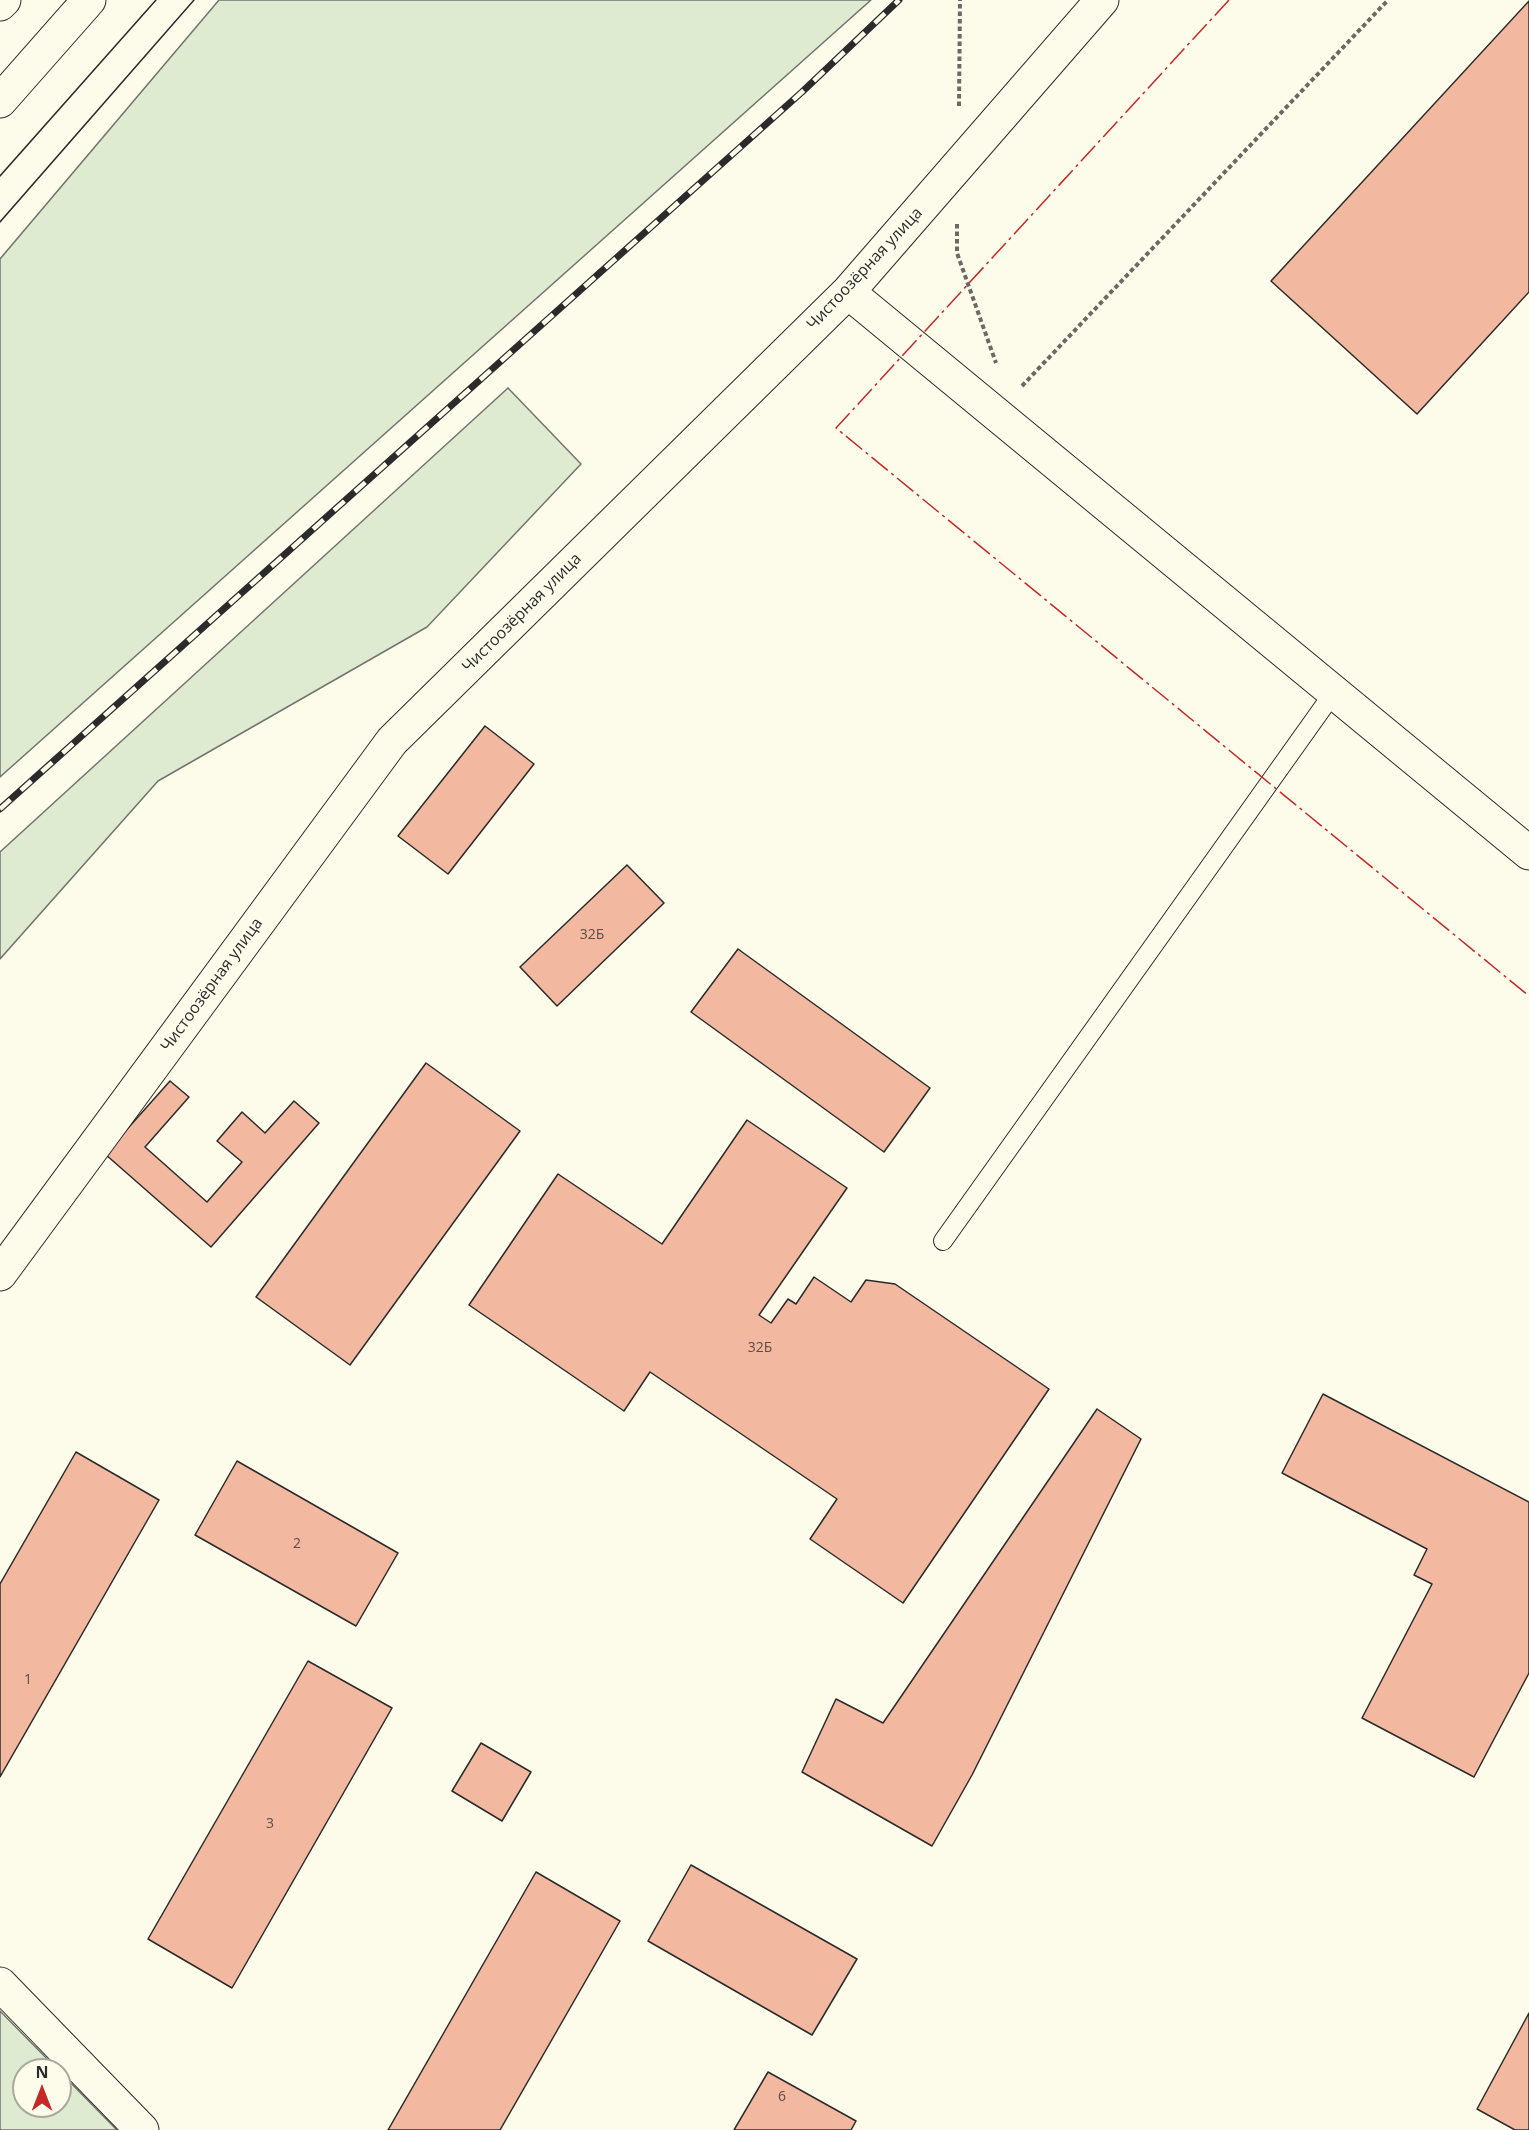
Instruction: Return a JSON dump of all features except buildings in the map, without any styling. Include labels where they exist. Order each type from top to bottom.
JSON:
[{"type":"street","points":[[0,4],[4,0]]},
{"type":"street","points":[[0,101],[89,0]]},
{"type":"street","name":"Чистоозёрная улица","points":[[0,1274],[392,741],[848,292],[1102,0]]},
{"type":"street","points":[[848,292],[1529,853]]},
{"type":"street","points":[[0,1984],[142,2130]]},
{"type":"lane","points":[[943,1241],[1334,692]]},
{"type":"path","points":[[1017,391],[1388,0]]},
{"type":"green space","points":[[219,0],[871,0],[0,777],[0,259]]},
{"type":"green space","points":[[508,388],[581,464],[427,627],[158,781],[0,959],[0,852]]},
{"type":"green space","points":[[0,2011],[46,2058],[12,2058],[12,2118],[72,2118],[72,2084],[117,2130],[0,2130]]},
{"type":"tram line","points":[[0,176],[156,0]]},
{"type":"tram line","points":[[0,222],[194,0]]},
{"type":"railway","points":[[0,809],[802,92],[899,0]]},
{"type":"power","points":[[1229,0],[836,428],[1529,996]]}]
